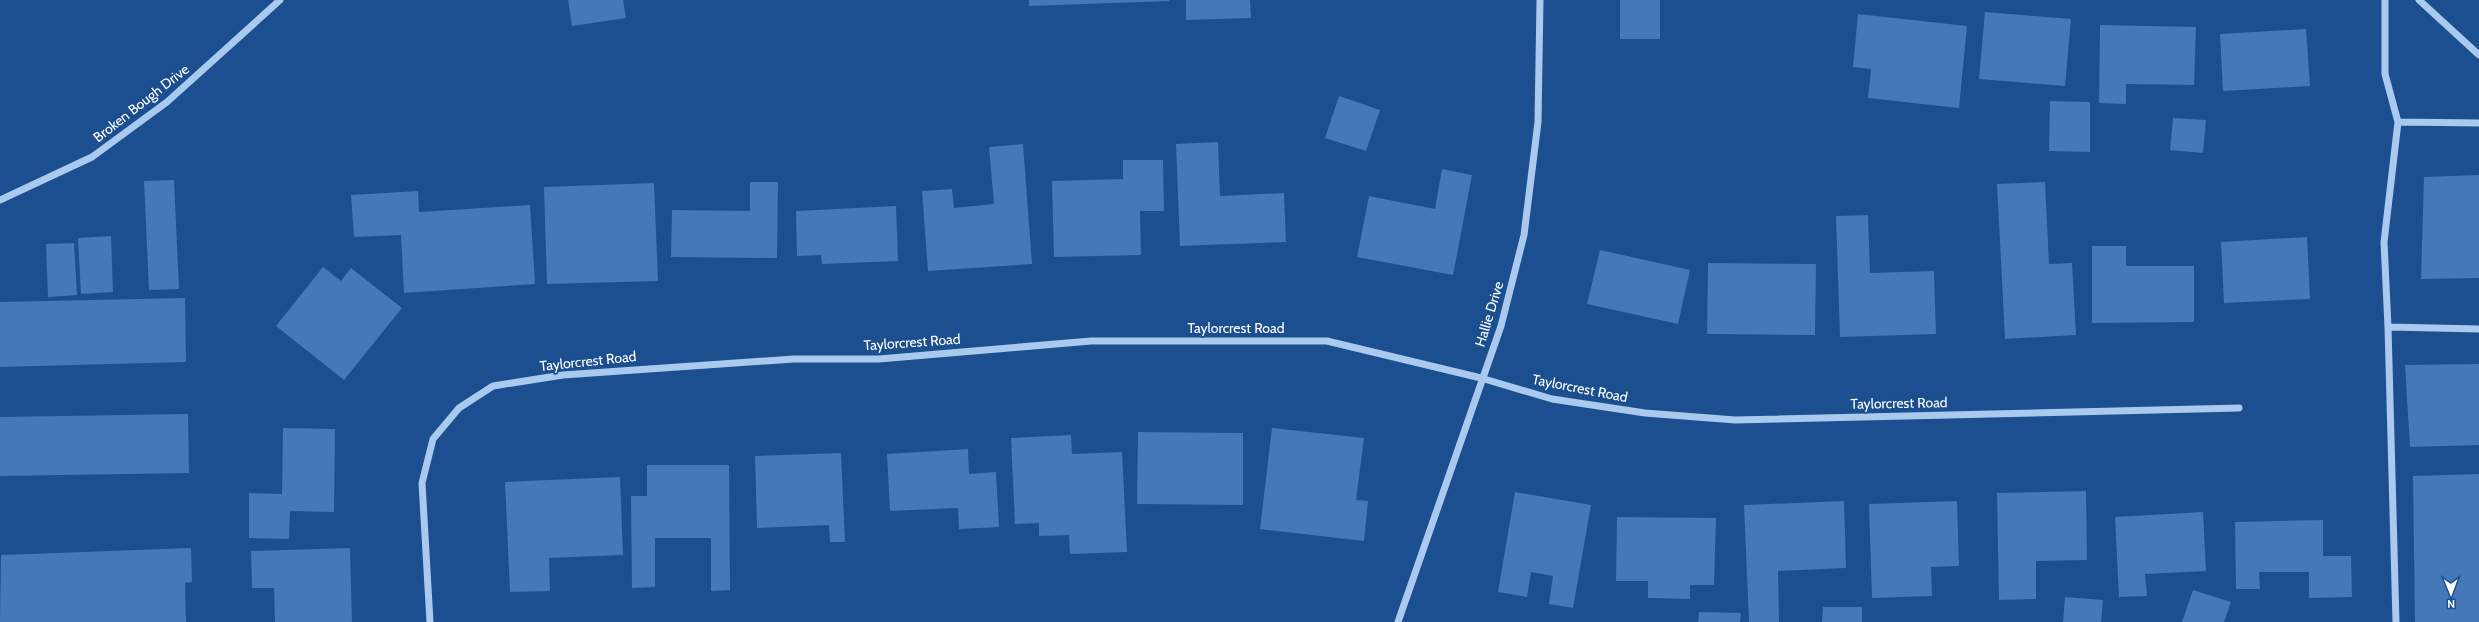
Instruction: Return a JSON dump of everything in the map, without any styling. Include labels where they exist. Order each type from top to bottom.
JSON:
[{"type":"street","name":"Broken Bough Drive","points":[[0,200],[92,158],[167,102],[280,0]]},
{"type":"street","name":"Hallie Drive","points":[[1398,622],[1481,378],[1501,326],[1524,235],[1538,122],[1540,0]]},
{"type":"street","points":[[2385,0],[2385,74],[2398,122],[2384,242],[2388,327],[2396,622]]},
{"type":"street","points":[[2418,0],[2479,55]]},
{"type":"street","points":[[2398,122],[2479,123]]},
{"type":"street","points":[[2388,327],[2479,329]]},
{"type":"street","name":"Taylorcrest Road","points":[[430,622],[422,482],[433,439],[459,408],[493,386],[564,375],[690,365],[794,359],[880,359],[1091,341],[1327,341],[1481,378],[1552,399],[1645,413],[1735,420],[2239,408]]},
{"type":"building","points":[[568,0],[623,0],[626,18],[572,26]]},
{"type":"building","points":[[1029,0],[1169,0],[1169,1],[1029,6]]},
{"type":"building","points":[[1186,0],[1250,0],[1251,18],[1186,20]]},
{"type":"building","points":[[1620,0],[1660,0],[1660,39],[1620,39]]},
{"type":"building","points":[[1985,12],[2071,19],[2065,86],[1979,79]]},
{"type":"building","points":[[1858,14],[1967,26],[1959,108],[1868,98],[1871,69],[1853,67]]},
{"type":"building","points":[[2100,25],[2196,27],[2194,85],[2126,84],[2126,104],[2099,103]]},
{"type":"building","points":[[2306,29],[2310,86],[2223,91],[2220,34]]},
{"type":"building","points":[[1339,96],[1380,110],[1366,151],[1325,138]]},
{"type":"building","points":[[2050,101],[2090,102],[2090,152],[2049,151]]},
{"type":"building","points":[[2173,118],[2206,120],[2203,153],[2170,150]]},
{"type":"building","points":[[1218,142],[1220,196],[1284,193],[1286,242],[1180,246],[1176,144]]},
{"type":"building","points":[[1023,144],[1032,264],[928,271],[922,191],[952,189],[954,208],[994,204],[989,147]]},
{"type":"building","points":[[1123,160],[1163,160],[1164,211],[1140,211],[1141,255],[1054,257],[1052,181],[1123,179]]},
{"type":"building","points":[[1442,169],[1472,175],[1453,275],[1357,257],[1369,196],[1435,209]]},
{"type":"building","points":[[2479,175],[2479,278],[2421,279],[2424,177]]},
{"type":"building","points":[[174,180],[179,289],[149,290],[144,181]]},
{"type":"building","points":[[750,182],[778,182],[777,258],[671,257],[672,210],[750,211]]},
{"type":"building","points":[[2045,182],[2049,264],[2072,263],[2076,335],[2005,339],[1997,184]]},
{"type":"building","points":[[654,183],[658,281],[547,284],[544,187]]},
{"type":"building","points":[[418,191],[419,212],[530,205],[535,284],[404,293],[401,235],[354,237],[351,195]]},
{"type":"building","points":[[896,206],[898,261],[822,264],[821,255],[797,256],[796,211]]},
{"type":"building","points":[[1868,215],[1870,273],[1934,271],[1936,334],[1840,337],[1836,216]]},
{"type":"building","points":[[111,236],[113,292],[81,294],[78,238]]},
{"type":"building","points":[[2307,237],[2310,299],[2224,303],[2221,242]]},
{"type":"building","points":[[74,243],[77,295],[48,297],[46,244]]},
{"type":"building","points":[[2092,246],[2126,246],[2126,266],[2194,266],[2194,322],[2092,323]]},
{"type":"building","points":[[1600,250],[1690,270],[1678,324],[1587,304]]},
{"type":"building","points":[[1708,263],[1816,264],[1815,335],[1707,334]]},
{"type":"building","points":[[323,267],[341,281],[351,268],[402,308],[344,380],[276,326]]},
{"type":"building","points":[[185,298],[186,362],[0,367],[0,302]]},
{"type":"building","points":[[2479,364],[2479,445],[2410,447],[2405,365]]},
{"type":"building","points":[[188,414],[189,473],[0,476],[0,417]]},
{"type":"building","points":[[283,428],[335,429],[334,512],[290,511],[289,539],[249,538],[249,493],[282,494]]},
{"type":"building","points":[[1272,428],[1364,438],[1356,500],[1368,501],[1364,541],[1260,529]]},
{"type":"building","points":[[1138,432],[1243,433],[1243,505],[1137,504]]},
{"type":"building","points":[[1071,435],[1072,454],[1122,452],[1127,552],[1070,554],[1069,535],[1039,536],[1039,523],[1015,524],[1011,438]]},
{"type":"building","points":[[968,449],[969,474],[996,472],[999,527],[959,529],[958,508],[890,511],[887,454]]},
{"type":"building","points":[[841,453],[845,542],[830,542],[829,525],[757,528],[755,456]]},
{"type":"building","points":[[647,465],[729,465],[730,590],[711,591],[711,538],[655,538],[655,587],[632,588],[631,496],[647,496]]},
{"type":"building","points":[[2479,474],[2479,622],[2415,622],[2413,476]]},
{"type":"building","points":[[620,477],[623,555],[549,558],[550,591],[510,592],[505,482]]},
{"type":"building","points":[[2086,491],[2087,560],[2036,561],[2036,599],[1999,600],[1997,493]]},
{"type":"building","points":[[1515,492],[1591,505],[1573,608],[1549,604],[1553,576],[1531,572],[1527,597],[1498,592]]},
{"type":"building","points":[[1844,501],[1846,568],[1778,571],[1779,622],[1749,622],[1744,505]]},
{"type":"building","points":[[1957,501],[1959,566],[1931,567],[1932,596],[1872,598],[1869,504]]},
{"type":"building","points":[[2203,512],[2206,571],[2145,574],[2147,596],[2119,597],[2115,517]]},
{"type":"building","points":[[1617,517],[1716,518],[1714,585],[1690,585],[1690,599],[1648,598],[1648,581],[1616,581]]},
{"type":"building","points":[[2323,520],[2323,556],[2351,556],[2352,597],[2309,598],[2309,572],[2259,572],[2260,589],[2236,589],[2235,522]]},
{"type":"building","points":[[191,548],[192,582],[185,583],[186,622],[0,622],[1,555]]},
{"type":"building","points":[[350,548],[352,622],[275,622],[274,588],[252,588],[251,551]]},
{"type":"building","points":[[2193,590],[2231,602],[2224,622],[2182,622]]},
{"type":"building","points":[[2065,597],[2103,600],[2101,622],[2063,622]]},
{"type":"building","points":[[1823,607],[1862,607],[1862,622],[1822,622]]},
{"type":"building","points":[[1699,612],[1741,613],[1740,622],[1698,622]]}]
